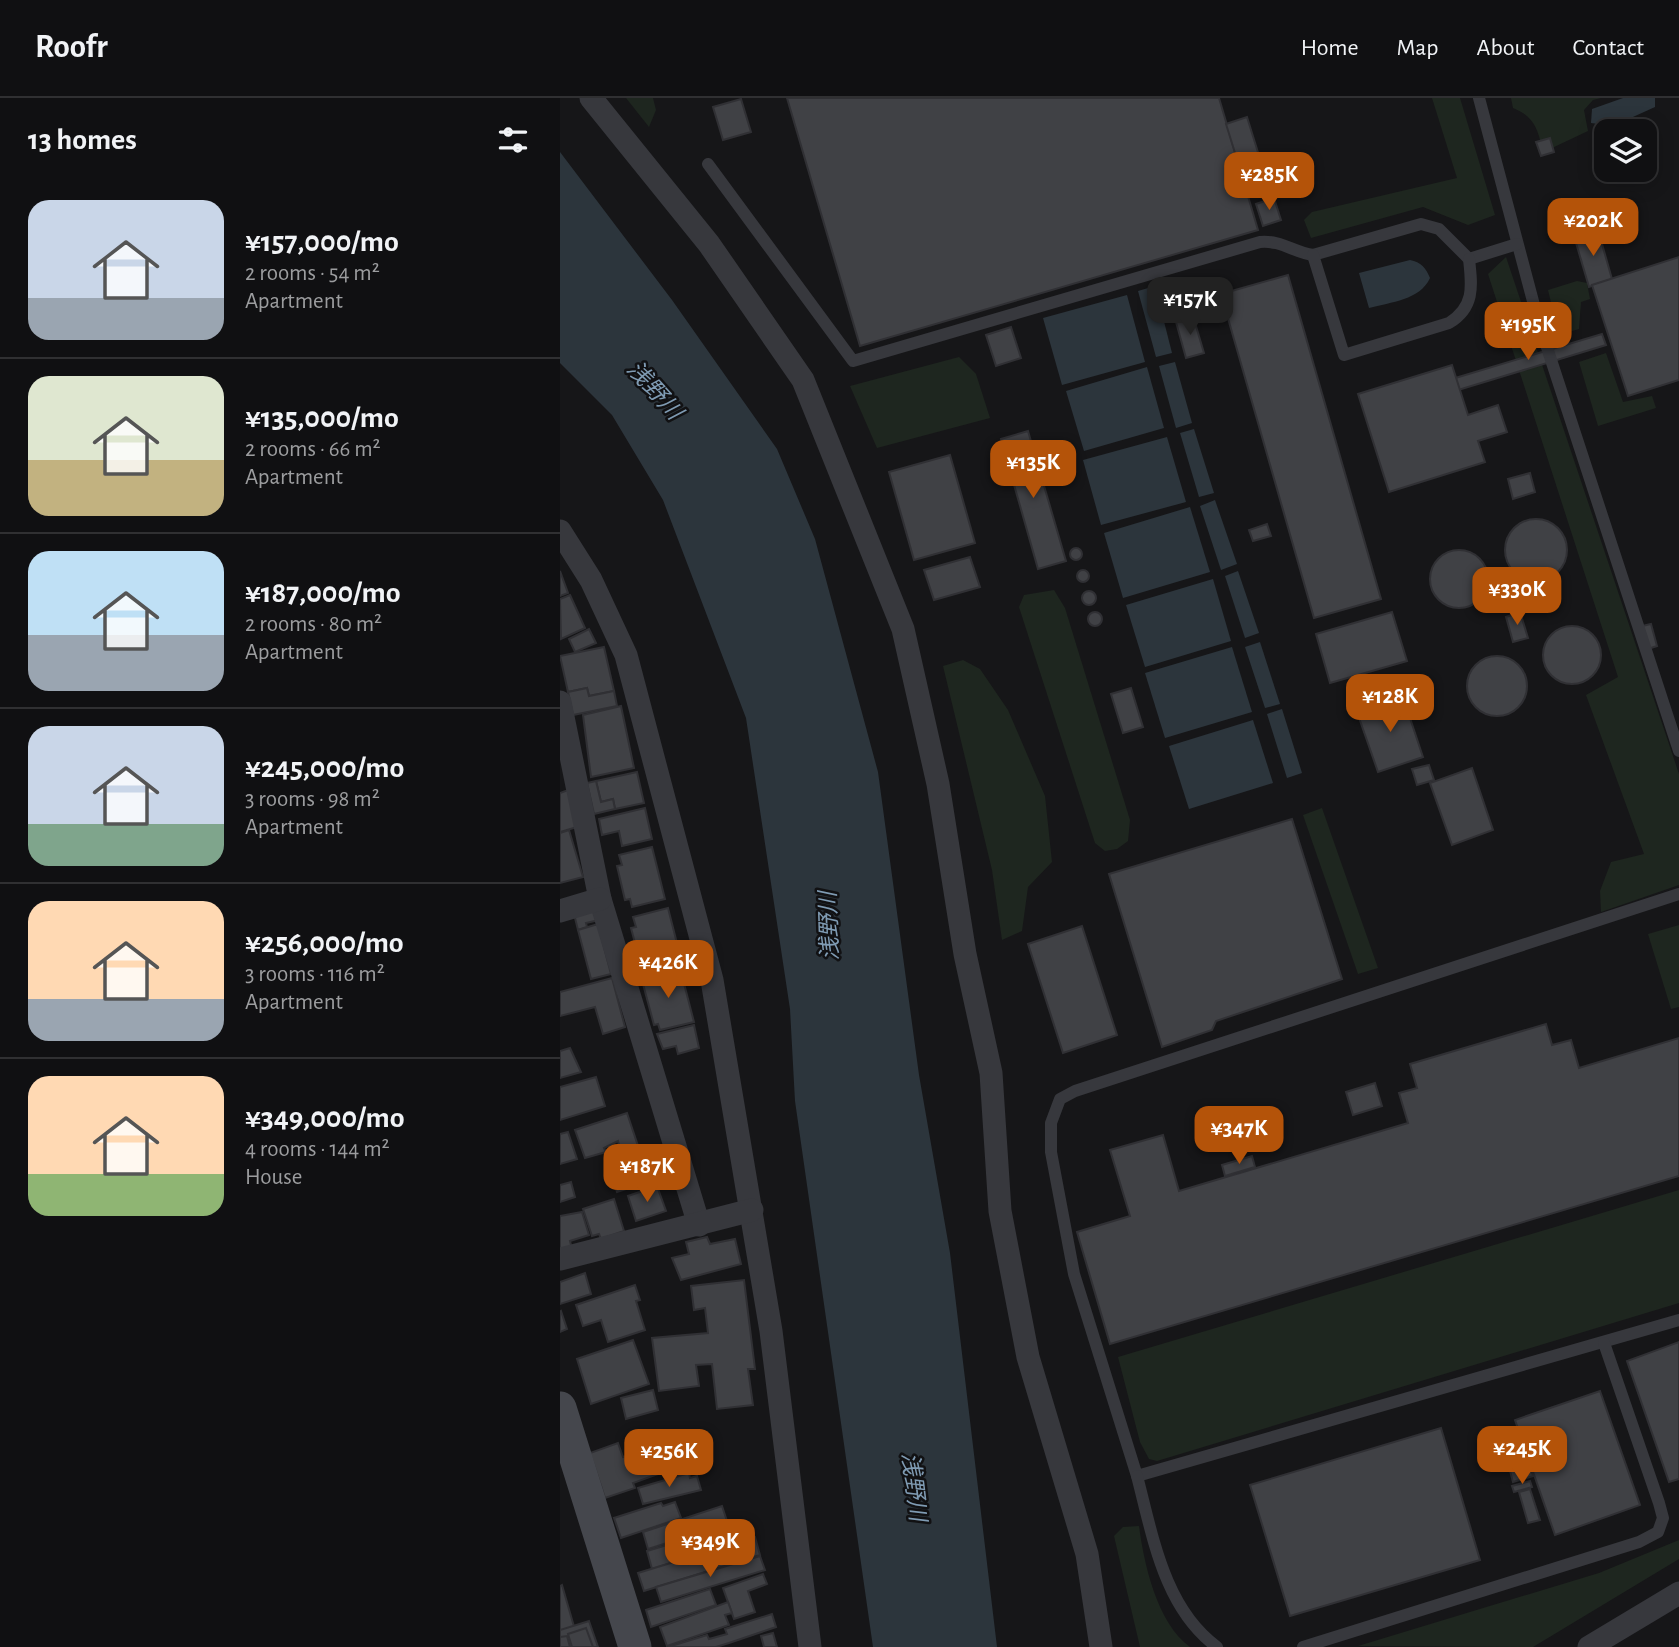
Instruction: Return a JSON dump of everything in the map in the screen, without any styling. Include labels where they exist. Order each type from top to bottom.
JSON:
[{"type":"main road","points":[[560,1408],[635,1647]]},
{"type":"street","points":[[591,98],[709,244],[803,380],[903,629],[938,785],[965,954],[991,1073],[1000,1211],[1028,1357],[1087,1554],[1101,1647]]},
{"type":"street","points":[[560,530],[592,580],[626,655],[712,980],[752,1210],[787,1447],[810,1647]]},
{"type":"street","points":[[560,702],[564,734],[600,899],[699,1225]]},
{"type":"street","points":[[560,911],[600,899]]},
{"type":"street","points":[[560,1259],[752,1210]]},
{"type":"street","points":[[1589,1647],[1679,1593]]},
{"type":"lane","points":[[1479,98],[1517,244],[1567,412],[1679,751]]},
{"type":"lane","points":[[708,163],[853,361],[1260,242],[1272,241],[1295,252],[1313,255],[1421,224],[1439,229],[1469,258],[1472,288],[1469,303],[1461,316],[1448,323],[1343,355],[1313,255]]},
{"type":"lane","points":[[1469,258],[1517,244]]},
{"type":"lane","points":[[1217,1647],[1194,1628],[1164,1577],[1137,1476],[1074,1274],[1051,1152],[1051,1123],[1060,1099],[1075,1091],[1679,894]]},
{"type":"lane","points":[[1137,1476],[1679,1320]]},
{"type":"lane","points":[[1303,1647],[1639,1542],[1658,1532],[1663,1518],[1659,1503],[1604,1343]]},
{"type":"shaded area","points":[[626,98],[653,98],[656,110],[649,127]]},
{"type":"shaded area","points":[[1432,98],[1460,98],[1495,215],[1468,225],[1423,207],[1311,238],[1304,220],[1312,212],[1457,178]]},
{"type":"shaded area","points":[[1511,98],[1601,98],[1593,100],[1584,110],[1588,131],[1552,148],[1542,147],[1533,123],[1513,108]]},
{"type":"shaded area","points":[[1506,257],[1679,774],[1679,885],[1601,912],[1600,891],[1611,862],[1644,854],[1586,695],[1618,677],[1488,274]]},
{"type":"shaded area","points":[[1577,281],[1587,283],[1590,299],[1581,302],[1579,329],[1569,332],[1557,327],[1548,290]]},
{"type":"shaded area","points":[[1606,353],[1623,402],[1652,396],[1656,408],[1598,426],[1579,362]]},
{"type":"shaded area","points":[[959,357],[976,374],[990,418],[877,448],[850,386]]},
{"type":"shaded area","points":[[1054,590],[1065,608],[1130,820],[1128,841],[1117,849],[1105,851],[1095,843],[1019,607],[1024,595]]},
{"type":"shaded area","points":[[963,660],[980,669],[1008,710],[1045,796],[1052,862],[1028,887],[1022,931],[1002,940],[992,870],[943,666]]},
{"type":"shaded area","points":[[1322,808],[1378,968],[1358,974],[1303,815]]},
{"type":"shaded area","points":[[1679,925],[1679,1007],[1671,1009],[1648,934]]},
{"type":"shaded area","points":[[1679,1190],[1679,1303],[1157,1461],[1149,1459],[1140,1442],[1118,1357]]},
{"type":"shaded area","points":[[1139,1526],[1144,1558],[1154,1592],[1169,1623],[1190,1647],[1140,1647],[1114,1536],[1123,1527]]},
{"type":"shaded area","points":[[1679,1540],[1679,1559],[1533,1647],[1358,1646],[1599,1573]]},
{"type":"water","points":[[1623,98],[1655,98],[1655,107],[1628,119],[1594,119],[1594,123],[1591,123],[1592,109]]},
{"type":"water","name":"浅野川","points":[[560,152],[672,300],[777,449],[815,539],[878,772],[919,1075],[950,1253],[997,1647],[873,1647],[795,1101],[790,1009],[746,718],[663,500],[612,415],[560,363]]},
{"type":"water","points":[[1410,260],[1427,271],[1430,278],[1425,285],[1412,296],[1369,308],[1359,273]]},
{"type":"water","points":[[1155,286],[1172,353],[1156,357],[1138,291]]},
{"type":"water","points":[[1127,295],[1145,362],[1062,385],[1043,318]]},
{"type":"water","points":[[1175,362],[1192,423],[1176,428],[1159,366]]},
{"type":"water","points":[[1147,367],[1164,428],[1084,451],[1066,391]]},
{"type":"water","points":[[1194,429],[1214,493],[1199,497],[1180,433]]},
{"type":"water","points":[[1167,437],[1186,502],[1101,525],[1083,460]]},
{"type":"water","points":[[1215,500],[1237,564],[1221,570],[1200,506]]},
{"type":"water","points":[[1190,507],[1210,572],[1123,598],[1104,533]]},
{"type":"water","points":[[1238,571],[1259,633],[1245,638],[1225,576]]},
{"type":"water","points":[[1213,579],[1231,641],[1145,667],[1126,605]]},
{"type":"water","points":[[1260,642],[1280,704],[1265,708],[1245,647]]},
{"type":"water","points":[[1232,647],[1252,712],[1165,738],[1145,673]]},
{"type":"water","points":[[1282,709],[1302,773],[1287,778],[1267,714]]},
{"type":"water","points":[[1253,720],[1273,783],[1189,809],[1169,746]]},
{"type":"building","points":[[787,98],[1219,98],[1258,230],[860,346]]},
{"type":"building","points":[[741,99],[751,132],[723,140],[713,107]]},
{"type":"building","points":[[1247,117],[1261,162],[1240,169],[1226,124]]},
{"type":"building","points":[[1550,138],[1554,152],[1541,156],[1536,142]]},
{"type":"building","points":[[1274,198],[1281,220],[1263,226],[1256,204]]},
{"type":"building","points":[[1598,230],[1612,279],[1589,287],[1574,236]]},
{"type":"building","points":[[1679,257],[1679,380],[1628,396],[1592,285]]},
{"type":"building","points":[[1288,275],[1381,599],[1314,618],[1221,294]]},
{"type":"building","points":[[1193,316],[1204,353],[1186,358],[1176,322]]},
{"type":"building","points":[[1011,327],[1021,358],[996,366],[986,335]]},
{"type":"building","points":[[1602,334],[1606,345],[1455,391],[1452,379]]},
{"type":"building","points":[[1452,365],[1468,415],[1498,405],[1507,432],[1478,441],[1485,462],[1389,492],[1358,394]]},
{"type":"building","points":[[1028,431],[1066,561],[1038,569],[1001,439]]},
{"type":"building","points":[[950,455],[975,543],[914,560],[889,472]]},
{"type":"building","points":[[1530,473],[1535,492],[1513,499],[1508,479]]},
{"type":"building","points":[[1530,519],[1542,519],[1558,528],[1565,538],[1565,562],[1558,572],[1542,581],[1530,581],[1519,576],[1510,567],[1505,556],[1505,544],[1510,533],[1519,524]]},
{"type":"building","points":[[1267,524],[1271,536],[1253,541],[1249,530]]},
{"type":"building","points":[[1071,549],[1081,549],[1081,559],[1071,559]]},
{"type":"building","points":[[1453,550],[1465,550],[1480,558],[1488,573],[1488,585],[1480,600],[1465,608],[1453,608],[1438,600],[1430,585],[1430,573],[1438,558]]},
{"type":"building","points":[[970,557],[980,587],[934,600],[924,570]]},
{"type":"building","points":[[560,571],[568,593],[560,596]]},
{"type":"building","points":[[1078,571],[1088,571],[1088,581],[1078,581]]},
{"type":"building","points":[[1089,591],[1094,593],[1094,603],[1089,605],[1084,603],[1082,598],[1084,593]]},
{"type":"building","points":[[570,595],[585,628],[561,639],[560,599]]},
{"type":"building","points":[[1095,612],[1100,614],[1100,624],[1095,626],[1090,624],[1088,619],[1090,614]]},
{"type":"building","points":[[1392,612],[1407,661],[1330,683],[1316,634]]},
{"type":"building","points":[[1520,612],[1528,638],[1513,642],[1506,617]]},
{"type":"building","points":[[1651,624],[1657,646],[1648,649],[1642,626]]},
{"type":"building","points":[[1572,626],[1583,628],[1596,639],[1601,655],[1599,666],[1588,679],[1572,684],[1561,682],[1548,671],[1543,655],[1545,644],[1556,631]]},
{"type":"building","points":[[589,629],[596,643],[575,652],[569,639]]},
{"type":"building","points":[[604,647],[614,691],[589,696],[587,688],[568,692],[560,656]]},
{"type":"building","points":[[1497,656],[1518,665],[1527,686],[1518,707],[1497,716],[1476,707],[1467,686],[1476,665]]},
{"type":"building","points":[[587,688],[589,696],[614,691],[617,706],[573,715],[568,692]]},
{"type":"building","points":[[1131,688],[1143,727],[1123,733],[1111,694]]},
{"type":"building","points":[[1403,697],[1423,757],[1378,772],[1357,712]]},
{"type":"building","points":[[621,706],[634,768],[591,777],[583,715]]},
{"type":"building","points":[[1429,765],[1434,780],[1417,785],[1412,769]]},
{"type":"building","points":[[1472,768],[1493,830],[1452,845],[1430,783]]},
{"type":"building","points":[[637,772],[644,803],[615,809],[613,799],[601,802],[596,781]]},
{"type":"building","points":[[596,781],[601,802],[613,799],[615,809],[594,814],[587,783]]},
{"type":"building","points":[[568,790],[577,827],[560,832],[560,793]]},
{"type":"building","points":[[645,808],[652,839],[622,846],[619,831],[602,835],[599,819]]},
{"type":"building","points":[[1292,819],[1342,979],[1216,1021],[1212,1030],[1162,1047],[1109,874]]},
{"type":"building","points":[[569,830],[583,877],[560,883],[560,833]]},
{"type":"building","points":[[652,847],[665,899],[632,907],[630,899],[625,900],[617,866],[622,865],[619,855]]},
{"type":"building","points":[[596,908],[599,920],[586,923],[587,927],[578,930],[574,914]]},
{"type":"building","points":[[668,908],[681,959],[646,968],[644,961],[640,962],[631,928],[636,927],[633,917]]},
{"type":"building","points":[[598,924],[611,974],[591,979],[578,930]]},
{"type":"building","points":[[1082,926],[1117,1035],[1063,1053],[1028,944]]},
{"type":"building","points":[[680,968],[694,1022],[660,1030],[658,1024],[654,1025],[643,984],[647,983],[646,977]]},
{"type":"building","points":[[612,978],[625,1027],[603,1034],[595,1007],[560,1016],[560,992]]},
{"type":"building","points":[[1546,1024],[1552,1045],[1571,1040],[1579,1068],[1679,1038],[1679,1176],[1110,1344],[1077,1232],[1130,1216],[1110,1150],[1163,1135],[1179,1191],[1408,1123],[1399,1093],[1417,1088],[1410,1064]]},
{"type":"building","points":[[694,1025],[699,1048],[678,1054],[676,1046],[663,1049],[657,1034]]},
{"type":"building","points":[[570,1048],[581,1072],[560,1078],[560,1051]]},
{"type":"building","points":[[596,1077],[605,1106],[560,1120],[560,1087]]},
{"type":"building","points":[[1375,1083],[1382,1106],[1353,1115],[1346,1092]]},
{"type":"building","points":[[627,1113],[638,1146],[621,1152],[618,1141],[604,1148],[606,1152],[585,1158],[575,1130]]},
{"type":"building","points":[[568,1132],[577,1159],[560,1164],[560,1134]]},
{"type":"building","points":[[646,1148],[653,1180],[617,1192],[607,1160]]},
{"type":"building","points":[[1252,1156],[1255,1167],[1225,1176],[1222,1165]]},
{"type":"building","points":[[571,1182],[575,1197],[560,1202],[560,1185]]},
{"type":"building","points":[[657,1186],[666,1211],[636,1221],[628,1196]]},
{"type":"building","points":[[614,1199],[624,1231],[601,1239],[599,1234],[592,1236],[583,1209]]},
{"type":"building","points":[[582,1212],[589,1235],[570,1241],[573,1253],[560,1254],[560,1216]]},
{"type":"building","points":[[707,1237],[710,1244],[735,1239],[741,1264],[681,1280],[672,1258],[689,1254],[686,1242]]},
{"type":"building","points":[[585,1273],[591,1294],[560,1304],[560,1282]]},
{"type":"building","points":[[744,1280],[755,1369],[748,1369],[753,1405],[717,1409],[712,1364],[696,1365],[699,1386],[659,1391],[652,1338],[708,1333],[705,1308],[694,1310],[691,1286]]},
{"type":"building","points":[[635,1285],[640,1300],[636,1301],[645,1330],[608,1342],[601,1320],[583,1326],[576,1305]]},
{"type":"building","points":[[560,1312],[567,1329],[560,1332]]},
{"type":"building","points":[[633,1340],[649,1384],[591,1404],[577,1359]]},
{"type":"building","points":[[1679,1342],[1679,1479],[1669,1482],[1627,1361]]},
{"type":"building","points":[[653,1390],[658,1410],[626,1419],[621,1398]]},
{"type":"building","points":[[1600,1391],[1640,1505],[1555,1535],[1515,1420]]},
{"type":"building","points":[[1441,1428],[1480,1560],[1290,1616],[1250,1485]]},
{"type":"building","points":[[1520,1432],[1533,1476],[1513,1482],[1501,1437]]},
{"type":"building","points":[[618,1443],[623,1457],[666,1443],[671,1460],[657,1464],[661,1473],[633,1483],[635,1488],[605,1498],[590,1453]]},
{"type":"building","points":[[689,1473],[690,1478],[697,1476],[701,1490],[643,1504],[638,1488]]},
{"type":"building","points":[[1530,1481],[1532,1487],[1514,1492],[1512,1486]]},
{"type":"building","points":[[1530,1489],[1540,1520],[1528,1523],[1519,1492]]},
{"type":"building","points":[[675,1502],[681,1518],[621,1538],[614,1518],[661,1503],[663,1506]]},
{"type":"building","points":[[722,1506],[728,1524],[648,1549],[643,1532]]},
{"type":"building","points":[[730,1526],[735,1543],[652,1569],[647,1551]]},
{"type":"building","points":[[755,1537],[760,1555],[644,1591],[638,1573],[687,1558],[689,1564],[710,1557],[708,1551]]},
{"type":"building","points":[[760,1556],[765,1570],[661,1602],[656,1587]]},
{"type":"building","points":[[763,1574],[767,1584],[748,1591],[755,1612],[734,1619],[723,1588]]},
{"type":"building","points":[[562,1585],[575,1630],[560,1634],[560,1586]]},
{"type":"building","points":[[710,1589],[716,1605],[651,1627],[646,1610]]},
{"type":"building","points":[[728,1602],[732,1613],[725,1615],[729,1625],[667,1646],[660,1627]]},
{"type":"building","points":[[772,1614],[776,1627],[729,1643],[716,1647],[668,1647],[707,1635],[709,1639],[727,1634],[725,1629]]},
{"type":"building","points":[[589,1621],[598,1647],[560,1647],[560,1630]]},
{"type":"building","points":[[586,1628],[593,1647],[572,1647],[568,1634]]},
{"type":"building","points":[[773,1633],[777,1647],[764,1647],[761,1636]]},
{"type":"building","points":[[567,1636],[570,1647],[560,1647],[560,1637]]}]
